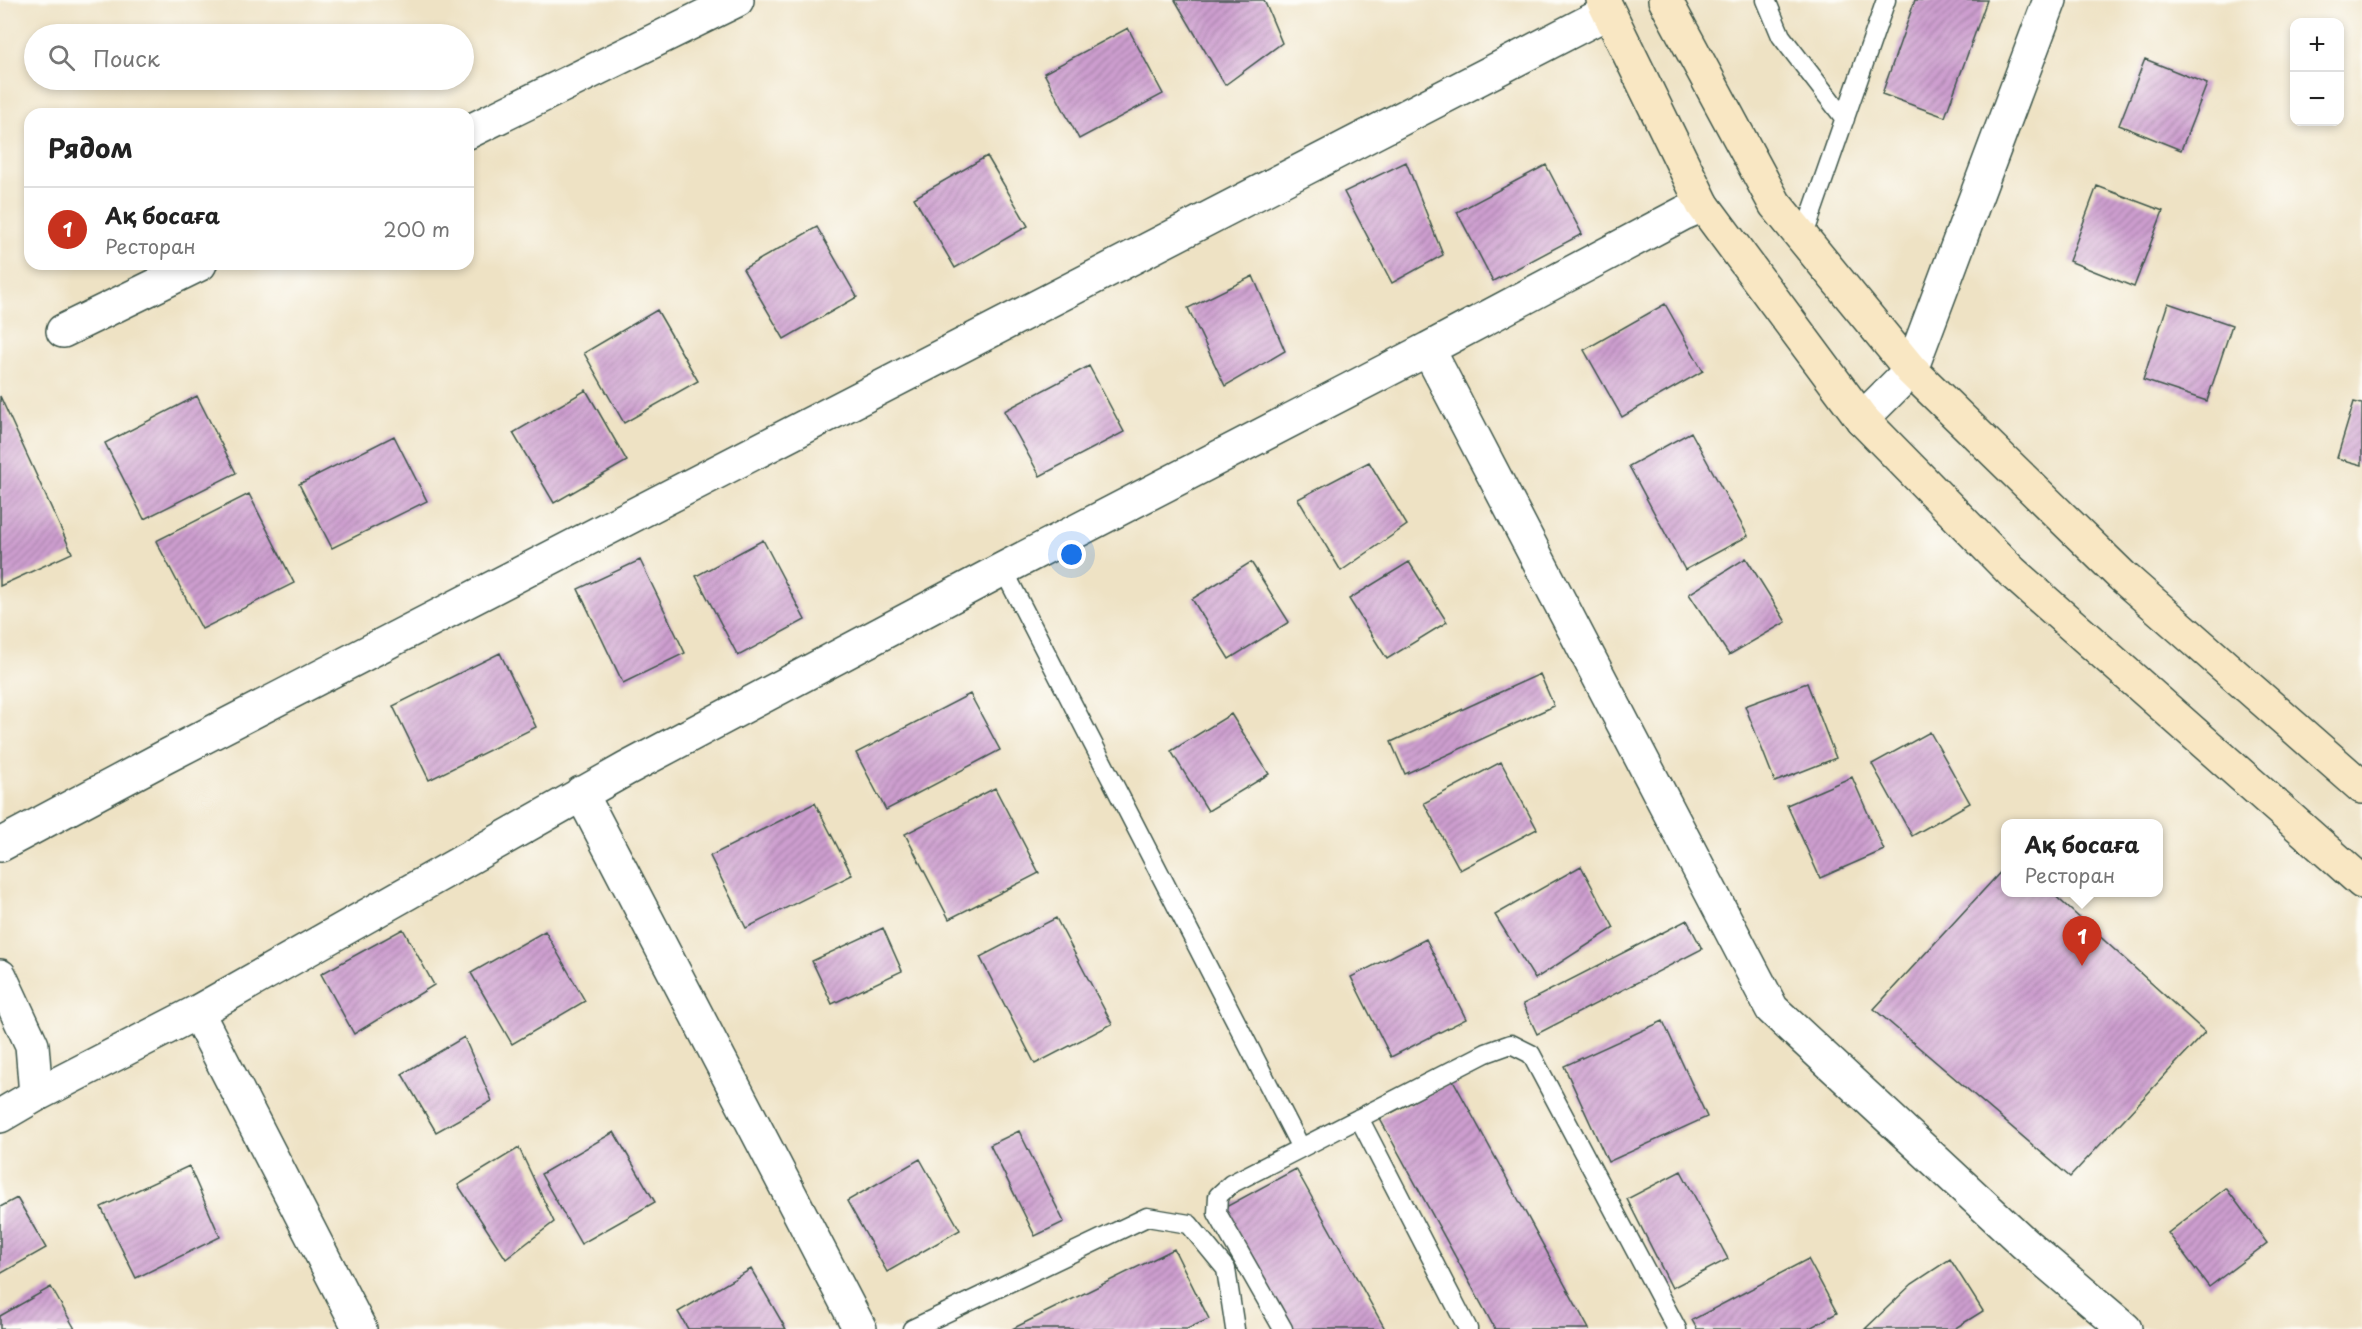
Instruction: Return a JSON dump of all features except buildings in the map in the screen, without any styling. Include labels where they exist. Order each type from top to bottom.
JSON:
[{"type":"main road","points":[[1665,0],[1775,204],[1911,370],[2121,576],[2362,787]]},
{"type":"main road","points":[[1605,6],[1703,205],[1863,419],[2012,572],[2362,882]]},
{"type":"street","points":[[474,129],[736,0]]},
{"type":"street","points":[[1863,419],[1911,370],[2050,0]]},
{"type":"street","points":[[0,845],[1605,6]]},
{"type":"street","points":[[0,1116],[197,1012],[581,793],[1003,569],[1703,205]]},
{"type":"street","points":[[63,331],[188,270]]},
{"type":"street","points":[[1428,349],[1772,1009],[2024,1243],[2125,1329]]},
{"type":"street","points":[[581,793],[860,1329]]},
{"type":"street","points":[[0,976],[32,1045],[36,1095]]},
{"type":"street","points":[[197,1012],[360,1329]]},
{"type":"lane","points":[[1766,0],[1781,36],[1845,118]]},
{"type":"lane","points":[[1803,238],[1886,0]]},
{"type":"lane","points":[[1003,569],[1301,1148]]},
{"type":"lane","points":[[1283,1329],[1217,1213],[1218,1196],[1231,1184],[1486,1053],[1511,1044],[1531,1054],[1677,1329]]},
{"type":"lane","points":[[1359,1118],[1468,1329]]},
{"type":"lane","points":[[912,1329],[1147,1217],[1189,1224],[1226,1269],[1235,1329]]},
{"type":"place","name":"Ақ босаға","points":[[2082,966]]}]
